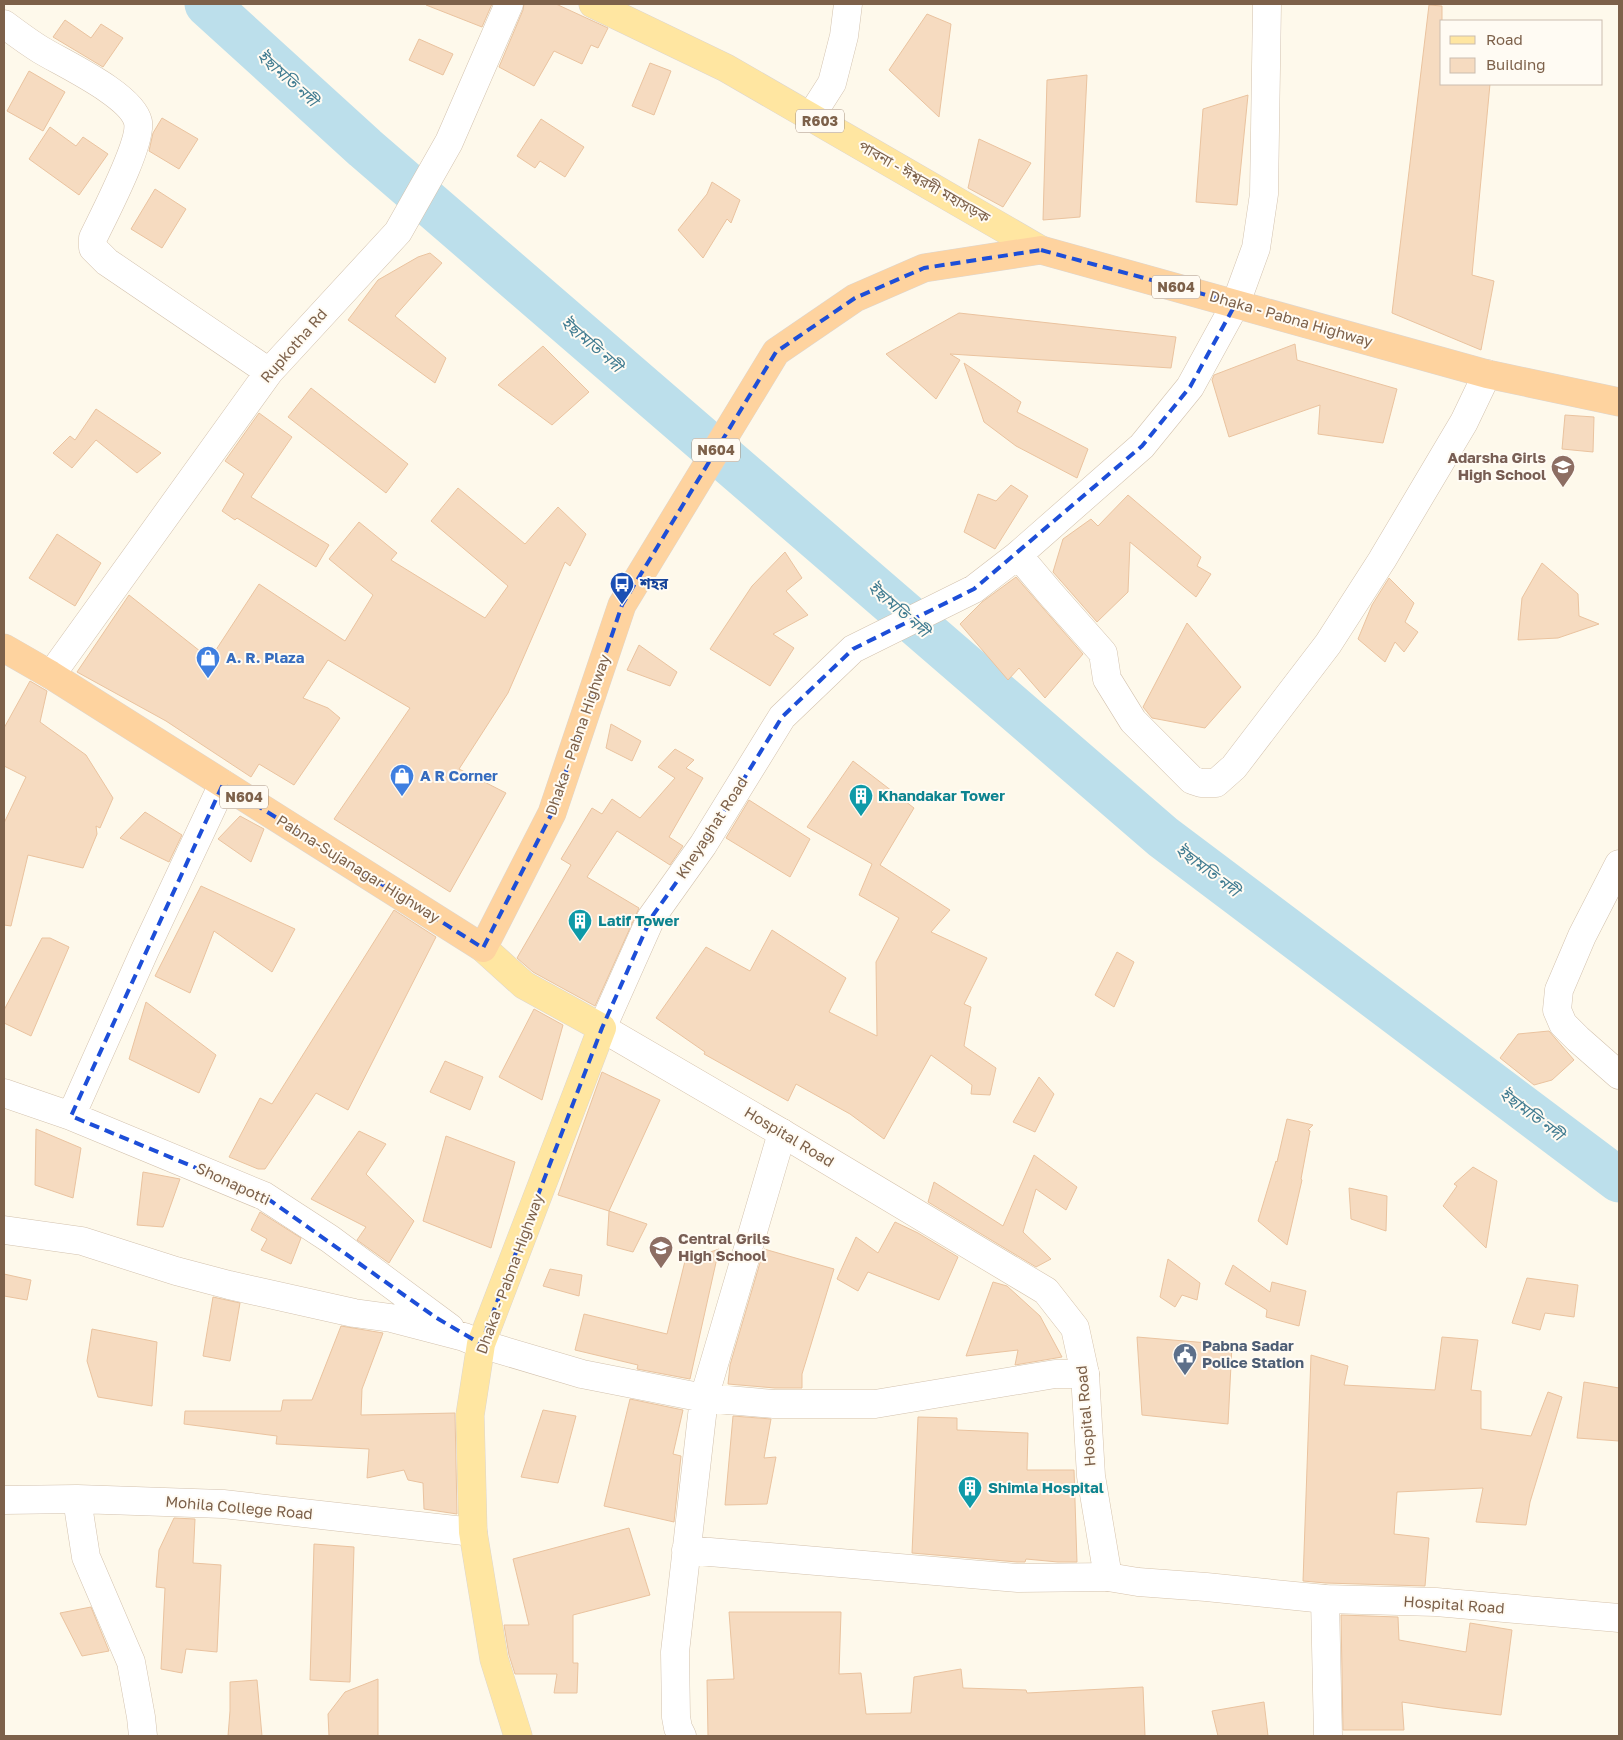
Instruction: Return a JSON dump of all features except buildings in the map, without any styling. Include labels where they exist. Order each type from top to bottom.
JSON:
[{"type":"highway","name":"Dhaka - Pabna Highway","points":[[483,948],[552,813],[622,605],[776,352],[855,298],[924,268],[1041,250],[1487,374],[1619,402]]},
{"type":"highway","name":"Pabna-Sujanagar Highway","points":[[4,648],[51,675],[483,948]]},
{"type":"main road","name":"পাবনা - ঈশ্বরদী মহাসড়ক","points":[[593,4],[726,68],[1041,250]]},
{"type":"main road","name":"Hospital Road","points":[[483,948],[524,985],[602,1028]]},
{"type":"main road","name":"Dhaka - Pabna Highway","points":[[518,1736],[494,1659],[473,1532],[470,1415],[473,1340],[602,1028]]},
{"type":"street","name":"Rupkotha Rd","points":[[51,675],[269,372],[398,232],[449,142],[509,4]]},
{"type":"street","points":[[811,116],[832,84],[844,36],[848,4]]},
{"type":"street","name":"Kheyaghat Road","points":[[602,1028],[651,918],[703,845],[782,717],[853,649],[974,590],[1018,555],[1142,446],[1190,387],[1236,304],[1256,248],[1264,194],[1267,4]]},
{"type":"street","points":[[4,24],[40,50],[108,88],[131,109],[138,122],[134,150],[93,238],[93,248],[107,262],[269,372]]},
{"type":"street","points":[[1018,555],[1103,653],[1107,678],[1134,721],[1192,780],[1202,783],[1216,783],[1234,767],[1328,644],[1382,560],[1459,430],[1487,374]]},
{"type":"street","points":[[71,1116],[145,950],[223,784]]},
{"type":"street","points":[[1619,864],[1582,936],[1559,990],[1557,1010],[1563,1024],[1619,1075]]},
{"type":"street","name":"Hospital Road","points":[[602,1028],[1046,1291],[1075,1328],[1085,1374],[1091,1476],[1108,1577],[1138,1582],[1325,1599],[1436,1602],[1619,1618]]},
{"type":"street","name":"Shonapotti","points":[[4,1093],[71,1116],[264,1196],[330,1239],[435,1317],[473,1340]]},
{"type":"street","points":[[675,1734],[675,1652],[704,1398],[782,1133]]},
{"type":"street","points":[[4,1230],[82,1241],[212,1281],[354,1313],[391,1318],[473,1340],[582,1374],[704,1398],[774,1404],[875,1404],[1055,1374],[1085,1374]]},
{"type":"street","name":"Mohila College Road","points":[[4,1500],[223,1504],[473,1532]]},
{"type":"street","points":[[77,1500],[86,1557],[131,1662],[141,1717],[142,1736]]},
{"type":"street","points":[[686,1550],[777,1556],[1018,1578],[1108,1577]]},
{"type":"street","points":[[1325,1599],[1328,1736]]},
{"type":"highlighted area","points":[[1041,250],[1236,303],[1190,387],[1142,446],[974,589],[853,649],[782,717],[703,845],[651,918],[602,1028],[481,1344],[435,1317],[264,1196],[71,1116],[223,784],[483,948],[552,813],[622,605],[776,352],[855,298],[924,268]]},
{"type":"waterway","name":"ইছামতি নদী","points":[[207,4],[365,148],[1163,837],[1619,1180]]},
{"type":"place","name":"Adarsha Girls High School","points":[[1563,488]]},
{"type":"place","name":"শহর","points":[[622,605]]},
{"type":"place","name":"A. R. Plaza","points":[[208,679]]},
{"type":"place","name":"A R Corner","points":[[402,797]]},
{"type":"place","name":"Khandakar Tower","points":[[861,817]]},
{"type":"place","name":"Latif Tower","points":[[580,942]]},
{"type":"place","name":"Central Grils High School","points":[[661,1269]]},
{"type":"place","name":"Pabna Sadar Police Station","points":[[1185,1376]]},
{"type":"place","name":"Shimla Hospital","points":[[970,1509]]}]
